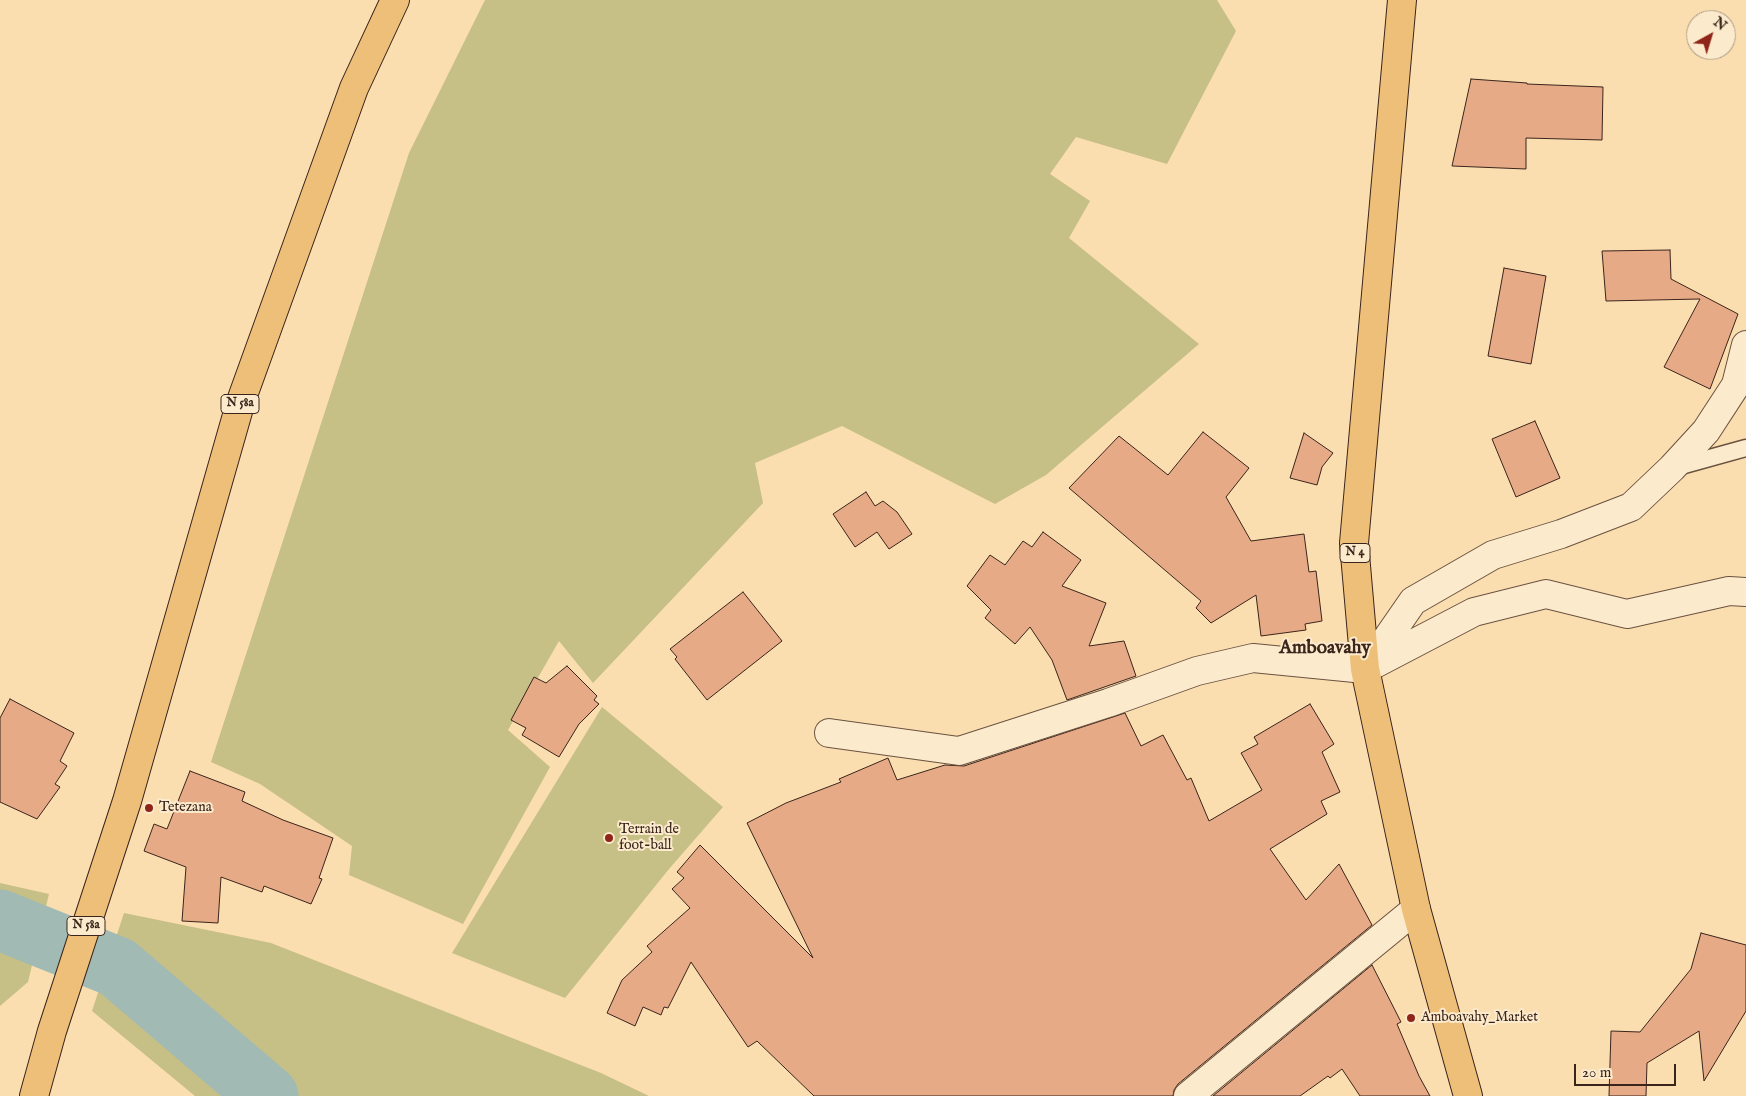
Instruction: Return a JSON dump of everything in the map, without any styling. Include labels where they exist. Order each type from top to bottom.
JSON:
[{"type":"main road","name":"N 58a","points":[[34,1096],[52,1031],[121,821],[241,401],[354,88],[395,0]]},
{"type":"main road","name":"N 4","points":[[1402,0],[1354,543],[1365,669],[1416,909],[1468,1096]]},
{"type":"street","points":[[1365,669],[1412,601],[1493,555],[1561,534],[1631,507],[1672,468],[1706,431],[1736,385],[1746,346]]},
{"type":"street","points":[[829,733],[959,751],[1108,703],[1197,671],[1253,658],[1365,669],[1474,612],[1546,594],[1627,614],[1729,591],[1746,592]]},
{"type":"street","points":[[1188,1096],[1416,909]]},
{"type":"lane","points":[[1672,468],[1746,448]]},
{"type":"shaded area","points":[[485,0],[1217,0],[1236,31],[1167,164],[1076,137],[1050,174],[1090,201],[1069,238],[1199,344],[1046,475],[995,504],[842,426],[755,463],[763,503],[593,683],[559,641],[508,730],[550,767],[463,924],[349,875],[352,846],[260,784],[211,762],[409,153]]},
{"type":"shaded area","name":"Terrain de foot-ball","points":[[602,707],[723,807],[669,869],[565,998],[452,953]]},
{"type":"shaded area","points":[[0,883],[49,894],[28,982],[0,1006]]},
{"type":"shaded area","points":[[124,913],[271,943],[601,1073],[649,1096],[195,1096],[92,1011]]},
{"type":"building","points":[[1471,79],[1527,84],[1603,87],[1602,140],[1526,138],[1526,169],[1452,166]]},
{"type":"building","points":[[1670,250],[1671,279],[1738,314],[1710,389],[1664,367],[1700,299],[1606,301],[1602,251]]},
{"type":"building","points":[[1504,268],[1546,276],[1531,364],[1488,356]]},
{"type":"building","points":[[1535,421],[1560,478],[1516,497],[1492,439]]},
{"type":"building","points":[[1203,432],[1249,468],[1226,497],[1251,541],[1304,534],[1309,572],[1316,571],[1322,621],[1305,624],[1306,630],[1261,636],[1256,595],[1211,623],[1196,608],[1201,601],[1069,488],[1119,436],[1168,475]]},
{"type":"building","points":[[1304,433],[1333,453],[1322,467],[1317,485],[1290,478]]},
{"type":"building","points":[[866,492],[875,506],[883,501],[897,512],[912,534],[889,549],[877,532],[855,547],[833,514]]},
{"type":"building","points":[[1043,532],[1081,560],[1062,586],[1106,603],[1089,646],[1124,641],[1136,676],[1067,700],[1052,660],[1030,627],[1015,644],[985,618],[991,610],[967,586],[990,555],[1005,565],[1023,541],[1032,547]]},
{"type":"building","points":[[743,592],[782,641],[707,700],[675,659],[677,657],[670,649]]},
{"type":"building","points":[[567,666],[597,696],[594,700],[599,704],[579,724],[559,757],[522,735],[526,728],[511,720],[534,677],[546,683]]},
{"type":"building","points":[[10,699],[74,733],[60,761],[67,766],[55,784],[60,787],[37,819],[0,802],[0,718]]},
{"type":"building","points":[[1310,704],[1334,744],[1322,752],[1340,792],[1321,801],[1327,814],[1270,849],[1306,900],[1339,864],[1372,925],[1178,1084],[1173,1096],[814,1096],[757,1041],[748,1047],[691,962],[668,1008],[664,1007],[661,1015],[643,1007],[635,1026],[607,1013],[622,980],[652,952],[647,946],[690,908],[672,889],[684,878],[677,872],[700,845],[813,958],[747,823],[786,803],[841,782],[839,779],[888,758],[897,780],[945,765],[964,766],[1125,713],[1141,746],[1163,735],[1187,780],[1191,778],[1209,821],[1262,790],[1241,753],[1258,744],[1254,737]]},
{"type":"building","points":[[190,771],[245,792],[242,801],[283,820],[333,838],[319,878],[322,879],[311,904],[264,886],[262,892],[221,877],[218,923],[182,921],[186,867],[144,851],[154,824],[167,829]]},
{"type":"building","points":[[1701,933],[1746,945],[1746,1011],[1704,1081],[1699,1031],[1647,1063],[1646,1096],[1609,1096],[1611,1031],[1640,1032],[1691,969]]},
{"type":"building","points":[[1372,965],[1401,1022],[1397,1024],[1419,1076],[1430,1096],[1360,1096],[1342,1069],[1330,1078],[1328,1076],[1300,1096],[1213,1096]]},
{"type":"waterway","points":[[0,920],[117,967],[268,1096]]},
{"type":"place","name":"Tetezana","points":[[149,808]]},
{"type":"place","name":"Terrain de foot-ball","points":[[609,838]]},
{"type":"place","name":"Amboavahy_Market","points":[[1411,1018]]},
{"type":"district","name":"Amboavahy","points":[[1325,649]]}]
